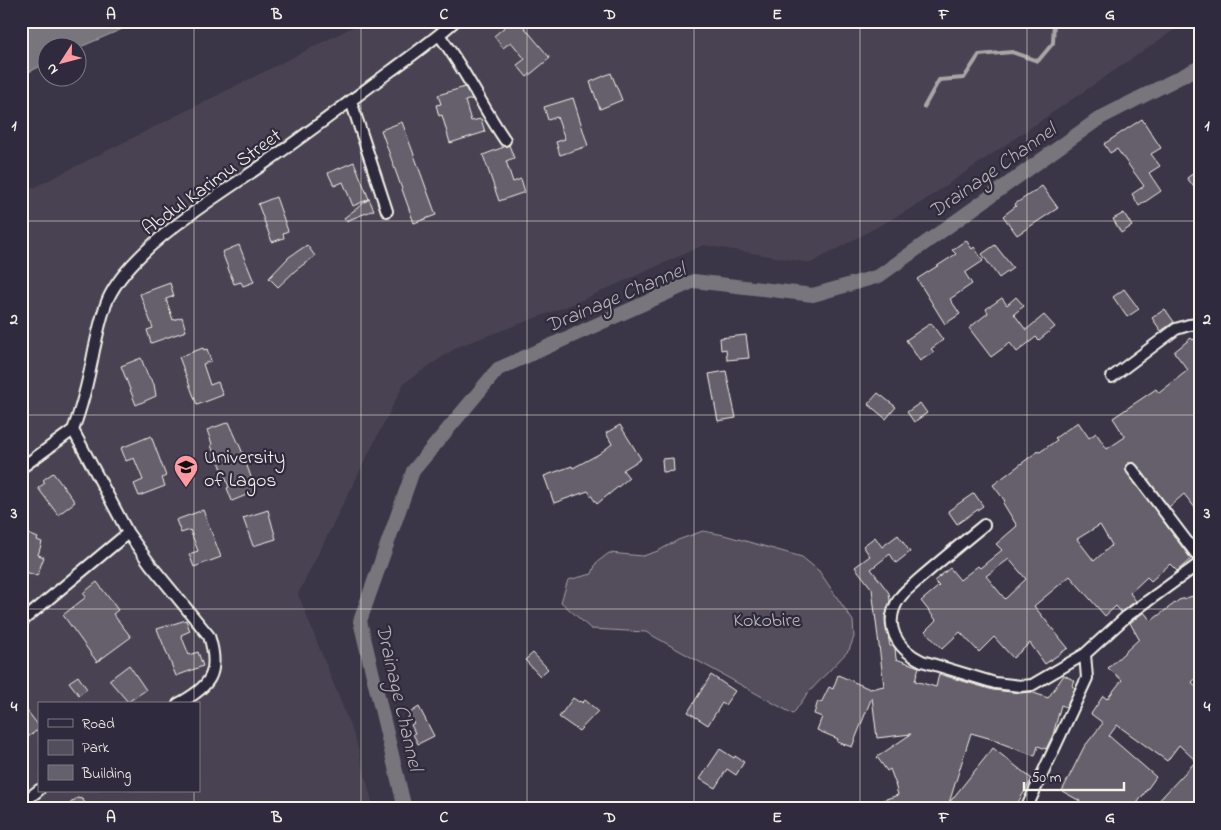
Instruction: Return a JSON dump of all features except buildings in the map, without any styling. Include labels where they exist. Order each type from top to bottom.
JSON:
[{"type":"street","name":"Abdul Karimu Street","points":[[73,430],[81,408],[100,322],[108,299],[121,277],[156,242],[351,101],[455,21]]},
{"type":"street","points":[[439,35],[464,69],[486,112],[505,140]]},
{"type":"street","points":[[351,101],[387,211]]},
{"type":"street","points":[[1112,377],[1176,329],[1200,324]]},
{"type":"street","points":[[21,468],[73,430],[128,533],[150,564],[209,636],[214,650],[210,680],[203,689],[181,702]]},
{"type":"street","points":[[1132,469],[1200,559]]},
{"type":"street","points":[[984,525],[899,597],[891,617],[892,629],[900,646],[911,656],[995,683],[1021,686],[1032,685],[1085,654],[1127,616],[1200,563]]},
{"type":"street","points":[[21,622],[128,533]]},
{"type":"street","points":[[1026,809],[1087,678],[1085,654]]},
{"type":"street","points":[[21,804],[38,791]]},
{"type":"shaded area","points":[[21,21],[141,21],[88,44],[88,38],[38,38],[38,68],[21,76]]},
{"type":"shaded area","name":"University of Lagos","points":[[365,21],[1187,21],[919,204],[811,263],[704,245],[573,304],[457,347],[404,383],[298,594],[355,738],[374,809],[21,809],[21,194]]},
{"type":"green space","name":"Kokobire","points":[[703,531],[802,557],[819,571],[853,621],[854,637],[849,650],[807,694],[793,714],[646,632],[591,629],[561,602],[568,580],[592,574],[596,563],[609,553],[643,556]]},
{"type":"waterway","points":[[924,107],[939,80],[964,78],[979,55],[1012,52],[1038,61],[1053,43],[1054,21]]},
{"type":"waterway","name":"Drainage Channel","points":[[405,809],[360,621],[413,471],[498,369],[694,281],[813,295],[879,276],[1100,118],[1200,67]]},
{"type":"place","name":"University of Lagos","points":[[186,488]]}]
